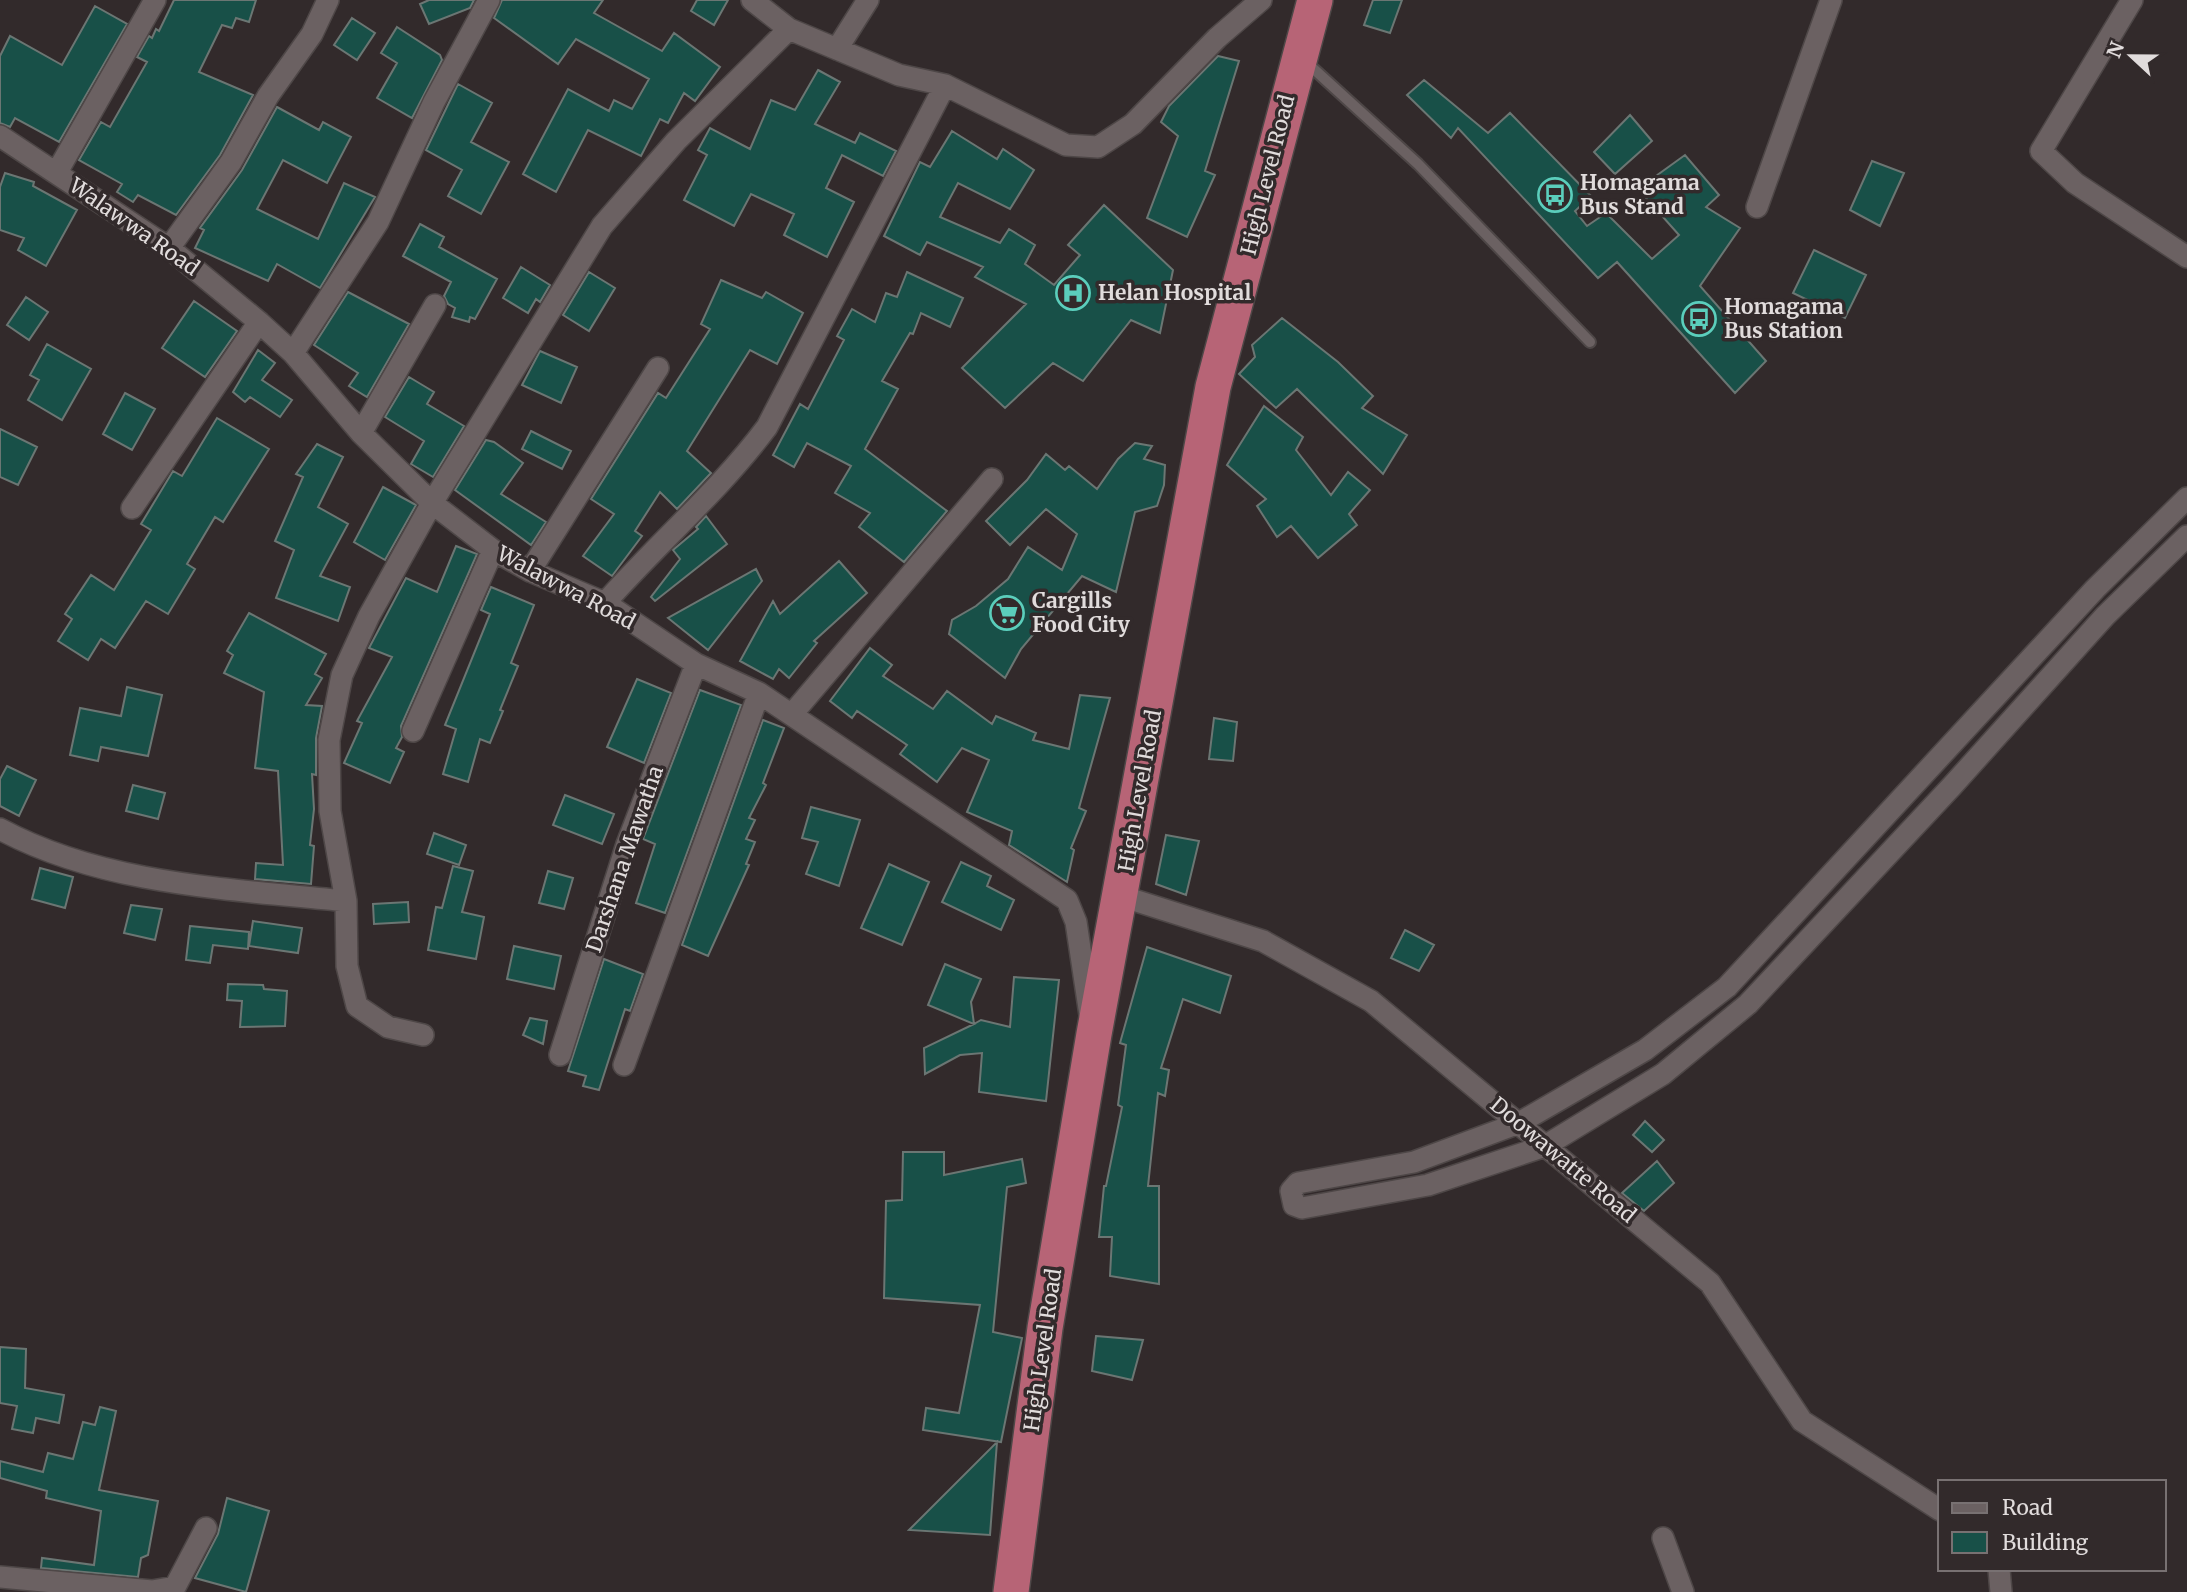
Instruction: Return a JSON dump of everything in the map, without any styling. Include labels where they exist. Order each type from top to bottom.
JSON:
[{"type":"highway","name":"High Level Road","points":[[1011,1592],[1045,1328],[1094,1034],[1213,387],[1315,0]]},
{"type":"street","points":[[57,172],[155,0]]},
{"type":"street","points":[[169,248],[231,162],[268,96],[312,34],[328,0]]},
{"type":"street","points":[[293,353],[378,222],[434,103],[489,0]]},
{"type":"street","points":[[752,0],[789,29],[899,75],[946,85],[1066,145],[1098,147],[1133,124],[1217,37],[1261,0]]},
{"type":"street","points":[[837,49],[868,0]]},
{"type":"street","points":[[1756,207],[1831,0]]},
{"type":"street","points":[[2132,0],[2041,151],[2075,183],[2187,257]]},
{"type":"street","points":[[423,1035],[388,1027],[357,1006],[347,965],[346,901],[330,811],[329,740],[342,676],[369,616],[432,503],[602,226],[676,141],[789,29]]},
{"type":"street","points":[[605,603],[652,550],[733,472],[767,427],[946,85]]},
{"type":"street","name":"Walawwa Road","points":[[2,143],[57,172],[169,248],[259,322],[293,353],[360,433],[432,503],[493,550],[530,571],[605,603],[696,664],[759,693],[793,713],[1067,900],[1076,922],[1094,1034]]},
{"type":"street","points":[[360,433],[435,305]]},
{"type":"street","points":[[132,508],[259,322]]},
{"type":"street","points":[[530,571],[658,368]]},
{"type":"street","points":[[793,713],[992,479]]},
{"type":"street","points":[[2187,498],[2095,589],[1727,987],[1645,1050],[1519,1123],[1414,1162],[1298,1183],[1291,1191],[1290,1198],[1294,1205],[1302,1208],[1428,1185],[1545,1146],[1663,1074],[1748,1004],[1952,786],[2105,615],[2187,536]]},
{"type":"street","points":[[414,731],[493,550]]},
{"type":"street","name":"Darshana Mawatha","points":[[560,1055],[627,844],[696,664]]},
{"type":"street","points":[[624,1065],[759,693]]},
{"type":"street","points":[[0,829],[85,864],[198,885],[346,901]]},
{"type":"street","name":"Doowawatte Road","points":[[1121,896],[1264,941],[1371,1001],[1710,1283],[1802,1421],[1938,1509]]},
{"type":"street","points":[[0,1577],[152,1591],[175,1587],[206,1528]]},
{"type":"street","points":[[1663,1538],[1683,1592]]},
{"type":"street","points":[[1999,1571],[2001,1592]]},
{"type":"lane","points":[[1299,55],[1418,164],[1590,342]]},
{"type":"building","points":[[174,0],[256,0],[249,22],[236,18],[232,28],[222,25],[199,72],[253,95],[220,155],[176,215],[138,195],[133,202],[117,192],[122,184],[79,160],[101,122],[110,127],[147,62],[137,57],[149,36],[152,38],[156,29],[159,31]]},
{"type":"building","points":[[429,0],[474,0],[470,8],[429,24],[420,4]]},
{"type":"building","points":[[502,0],[603,0],[594,13],[662,51],[674,33],[720,67],[695,101],[684,93],[668,123],[660,119],[641,156],[588,130],[556,192],[523,174],[568,89],[609,111],[614,100],[632,109],[649,79],[576,39],[558,64],[494,18]]},
{"type":"building","points":[[697,0],[728,0],[714,25],[691,11]]},
{"type":"building","points":[[1373,0],[1402,0],[1390,33],[1364,25]]},
{"type":"building","points":[[95,6],[127,24],[59,142],[15,118],[10,127],[0,123],[0,56],[10,36],[62,65]]},
{"type":"building","points":[[352,18],[375,33],[357,60],[334,45]]},
{"type":"building","points":[[397,27],[440,55],[442,60],[412,118],[377,98],[397,63],[381,53]]},
{"type":"building","points":[[1218,56],[1239,61],[1205,171],[1215,175],[1187,237],[1147,218],[1178,136],[1161,122],[1169,106]]},
{"type":"building","points":[[818,70],[840,82],[815,124],[855,143],[860,133],[896,151],[883,176],[842,155],[826,188],[854,202],[827,257],[784,235],[794,214],[751,194],[734,226],[684,200],[707,155],[698,150],[710,128],[750,149],[771,100],[795,110]]},
{"type":"building","points":[[1424,80],[1488,133],[1510,113],[1591,196],[1575,211],[1587,226],[1606,213],[1652,259],[1679,235],[1638,189],[1685,155],[1719,195],[1706,207],[1740,228],[1700,286],[1766,361],[1735,393],[1617,262],[1598,278],[1458,128],[1451,138],[1407,95]]},
{"type":"building","points":[[458,84],[492,103],[471,142],[509,162],[481,214],[448,196],[462,170],[426,150]]},
{"type":"building","points":[[277,107],[319,130],[323,122],[351,137],[327,183],[283,160],[257,209],[318,239],[344,183],[375,197],[320,288],[277,264],[268,281],[195,248],[204,230],[200,228],[242,170]]},
{"type":"building","points":[[1630,115],[1652,141],[1615,174],[1594,152]]},
{"type":"building","points":[[952,131],[997,159],[1003,149],[1034,170],[1010,209],[958,183],[940,217],[1000,243],[1009,229],[1035,245],[1025,264],[1054,285],[1080,255],[1068,245],[1104,205],[1173,270],[1160,333],[1131,320],[1083,381],[1053,363],[1005,408],[962,368],[1026,304],[975,277],[983,267],[927,242],[920,255],[884,236],[920,162],[930,167]]},
{"type":"building","points":[[1872,161],[1904,173],[1880,226],[1850,210]]},
{"type":"building","points":[[5,173],[34,182],[33,186],[77,210],[46,266],[18,250],[24,238],[0,230],[0,187]]},
{"type":"building","points":[[420,224],[444,237],[439,247],[497,279],[475,319],[470,317],[469,322],[452,317],[455,308],[448,304],[444,296],[451,282],[403,256]]},
{"type":"building","points":[[1814,250],[1866,275],[1845,318],[1793,293]]},
{"type":"building","points":[[521,267],[550,285],[540,302],[536,299],[528,313],[503,298]]},
{"type":"building","points":[[589,272],[615,288],[589,331],[563,315]]},
{"type":"building","points":[[907,272],[963,298],[950,327],[921,313],[913,334],[910,333],[882,381],[898,389],[865,449],[947,511],[904,562],[859,527],[870,513],[835,493],[851,466],[807,443],[794,467],[773,455],[800,404],[808,409],[844,340],[837,336],[852,309],[875,322],[886,293],[897,297]]},
{"type":"building","points":[[721,280],[762,298],[766,292],[803,313],[777,364],[750,350],[687,451],[711,473],[677,509],[660,492],[635,531],[642,536],[612,576],[583,556],[614,514],[591,499],[658,393],[666,398],[710,329],[701,324]]},
{"type":"building","points":[[348,292],[409,324],[367,397],[349,386],[358,373],[314,345]]},
{"type":"building","points":[[26,297],[48,312],[29,340],[7,325]]},
{"type":"building","points":[[194,301],[237,331],[205,377],[162,348]]},
{"type":"building","points":[[1282,318],[1338,362],[1373,396],[1362,408],[1407,435],[1383,474],[1297,389],[1276,408],[1239,374],[1255,357],[1252,345]]},
{"type":"building","points":[[47,344],[91,369],[62,420],[28,400],[39,380],[30,375]]},
{"type":"building","points":[[258,350],[275,363],[262,380],[292,400],[280,417],[250,397],[245,402],[233,392]]},
{"type":"building","points":[[540,351],[577,367],[561,403],[522,385]]},
{"type":"building","points":[[409,377],[434,392],[427,404],[464,426],[433,477],[411,464],[424,441],[385,417]]},
{"type":"building","points":[[125,393],[155,409],[132,450],[103,434]]},
{"type":"building","points":[[1264,406],[1303,437],[1296,450],[1331,495],[1348,472],[1370,490],[1349,514],[1357,525],[1318,558],[1291,526],[1277,537],[1257,506],[1266,499],[1227,465]]},
{"type":"building","points":[[217,418],[269,449],[223,522],[215,517],[187,564],[195,569],[168,614],[146,601],[115,648],[101,639],[88,660],[58,641],[72,619],[65,614],[91,575],[114,590],[151,530],[141,524],[173,471],[182,476]]},
{"type":"building","points":[[0,429],[37,447],[18,485],[0,477]]},
{"type":"building","points":[[531,431],[571,451],[562,469],[522,449]]},
{"type":"building","points":[[486,440],[494,442],[523,463],[501,494],[546,522],[531,545],[455,490]]},
{"type":"building","points":[[1135,443],[1152,446],[1144,459],[1165,465],[1164,485],[1157,506],[1135,512],[1116,592],[1082,576],[1021,649],[1005,678],[949,634],[952,620],[976,606],[1008,579],[1028,547],[1062,570],[1077,534],[1046,509],[1010,545],[986,521],[1027,480],[1046,454],[1065,470],[1069,466],[1097,489],[1118,459]]},
{"type":"building","points":[[317,444],[343,457],[318,507],[348,524],[320,576],[350,587],[338,621],[276,598],[294,550],[275,541],[303,477],[296,474]]},
{"type":"building","points":[[383,487],[416,505],[385,560],[354,542]]},
{"type":"building","points":[[706,516],[727,544],[655,601],[651,597],[680,559],[673,550],[698,529],[696,527]]},
{"type":"building","points":[[456,546],[477,554],[401,726],[402,737],[396,748],[404,752],[390,783],[344,763],[362,723],[357,721],[392,657],[369,648],[406,578],[437,592]]},
{"type":"building","points":[[839,561],[867,593],[814,641],[817,643],[789,678],[779,669],[773,679],[740,661],[773,601],[780,614]]},
{"type":"building","points":[[756,569],[762,581],[708,650],[668,618]]},
{"type":"building","points":[[491,587],[534,605],[511,663],[518,666],[500,710],[503,711],[490,743],[480,739],[468,782],[443,774],[456,729],[445,725],[490,614],[481,610]]},
{"type":"building","points":[[249,613],[326,654],[315,674],[322,678],[306,705],[322,706],[316,738],[316,775],[312,774],[314,809],[310,845],[314,846],[311,884],[255,879],[256,863],[283,865],[278,771],[255,768],[264,692],[224,673],[233,655],[227,651]]},
{"type":"building","points":[[870,648],[892,665],[883,676],[933,709],[947,691],[992,724],[996,716],[1036,733],[1033,740],[1069,749],[1080,695],[1110,698],[1079,808],[1086,811],[1071,848],[1074,850],[1067,882],[1009,845],[1012,831],[967,812],[989,760],[962,748],[937,782],[900,754],[907,745],[857,711],[852,718],[830,701]]},
{"type":"building","points":[[637,679],[671,693],[644,763],[607,747]]},
{"type":"building","points":[[127,687],[162,695],[148,756],[101,747],[98,761],[70,755],[80,708],[121,716]]},
{"type":"building","points":[[700,690],[741,705],[665,913],[636,903],[655,844],[643,839]]},
{"type":"building","points":[[1214,718],[1237,722],[1233,761],[1209,759]]},
{"type":"building","points":[[763,720],[784,728],[763,783],[766,785],[749,818],[755,820],[746,839],[755,842],[746,864],[749,865],[708,956],[682,945]]},
{"type":"building","points":[[7,766],[36,780],[19,816],[0,806],[0,779]]},
{"type":"building","points":[[133,785],[165,793],[158,819],[126,811]]},
{"type":"building","points":[[565,795],[614,814],[602,844],[553,825]]},
{"type":"building","points":[[811,807],[860,820],[839,886],[806,874],[818,842],[802,838]]},
{"type":"building","points":[[434,833],[466,845],[459,865],[427,854]]},
{"type":"building","points":[[1166,835],[1199,841],[1186,895],[1156,884]]},
{"type":"building","points":[[961,862],[991,876],[987,886],[1014,900],[1001,930],[942,902]]},
{"type":"building","points":[[889,864],[929,882],[902,945],[861,928]]},
{"type":"building","points":[[453,866],[473,871],[462,912],[484,917],[476,959],[428,950],[436,907],[442,908]]},
{"type":"building","points":[[40,868],[73,877],[65,908],[32,899]]},
{"type":"building","points":[[548,871],[573,878],[564,909],[539,903]]},
{"type":"building","points":[[408,902],[409,922],[374,924],[373,904]]},
{"type":"building","points":[[131,905],[162,909],[155,940],[124,933]]},
{"type":"building","points":[[253,921],[302,928],[298,953],[249,946]]},
{"type":"building","points":[[190,926],[249,932],[248,949],[213,945],[210,963],[186,960]]},
{"type":"building","points":[[1405,930],[1434,945],[1419,971],[1391,958]]},
{"type":"building","points":[[514,946],[561,956],[554,989],[507,979]]},
{"type":"building","points":[[1147,947],[1231,976],[1220,1013],[1183,999],[1161,1068],[1169,1070],[1165,1096],[1158,1093],[1148,1186],[1159,1186],[1159,1284],[1110,1276],[1112,1237],[1099,1237],[1104,1186],[1122,1107],[1118,1105],[1126,1045],[1120,1043]]},
{"type":"building","points":[[604,959],[643,974],[630,1011],[625,1009],[599,1090],[583,1086],[586,1076],[568,1071]]},
{"type":"building","points":[[945,964],[981,979],[971,1002],[974,1024],[928,1005]]},
{"type":"building","points":[[1014,977],[1059,980],[1046,1101],[979,1092],[982,1053],[960,1055],[925,1074],[924,1048],[981,1020],[1010,1027]]},
{"type":"building","points":[[228,984],[263,985],[264,989],[287,991],[285,1026],[240,1027],[242,1001],[227,1000]]},
{"type":"building","points":[[530,1018],[547,1021],[543,1044],[523,1035]]},
{"type":"building","points":[[1645,1121],[1664,1140],[1652,1152],[1633,1135]]},
{"type":"building","points":[[903,1152],[944,1152],[944,1175],[1022,1159],[1026,1183],[1007,1187],[993,1332],[1022,1338],[1001,1442],[923,1430],[926,1408],[959,1413],[980,1305],[884,1298],[886,1201],[902,1200]]},
{"type":"building","points":[[1657,1161],[1674,1183],[1644,1211],[1622,1193]]},
{"type":"building","points":[[1096,1336],[1143,1340],[1132,1380],[1092,1371]]},
{"type":"building","points":[[0,1347],[26,1349],[25,1388],[64,1395],[59,1423],[36,1418],[33,1433],[12,1429],[17,1406],[0,1403]]},
{"type":"building","points":[[100,1407],[116,1411],[99,1490],[158,1501],[148,1555],[141,1558],[138,1577],[41,1568],[42,1558],[94,1565],[101,1511],[46,1498],[47,1491],[0,1478],[0,1461],[43,1472],[48,1453],[73,1459],[83,1422],[95,1425]]},
{"type":"building","points":[[997,1442],[990,1535],[909,1530]]},
{"type":"building","points":[[227,1498],[269,1511],[246,1592],[195,1578],[218,1534]]},
{"type":"place","name":"Homagama Bus Stand","points":[[1555,195]]},
{"type":"place","name":"Helan Hospital","points":[[1073,293]]},
{"type":"place","name":"Homagama Bus Station","points":[[1699,319]]},
{"type":"place","name":"Cargills Food City","points":[[1007,613]]}]
